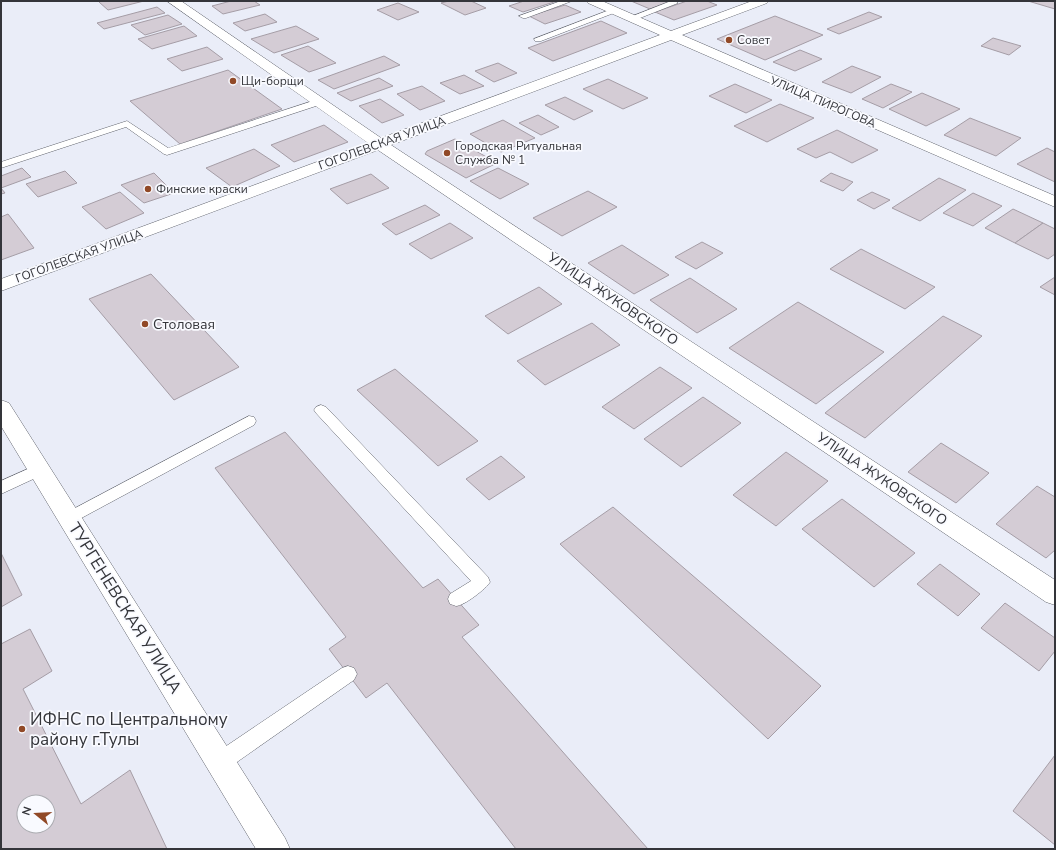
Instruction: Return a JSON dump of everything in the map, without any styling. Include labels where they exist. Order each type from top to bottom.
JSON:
[{"type":"street","name":"УЛИЦА ЖУКОВСКОГО","points":[[173,1],[380,144],[1055,594]]},
{"type":"street","name":"УЛИЦА ПИРОГОВА","points":[[592,1],[612,7],[632,18],[670,35],[1055,202]]},
{"type":"street","name":"ГОГОЛЕВСКАЯ УЛИЦА","points":[[1,285],[763,1]]},
{"type":"street","name":"ТУРГЕНЕВСКАЯ УЛИЦА","points":[[1,408],[274,849]]},
{"type":"lane","points":[[523,16],[568,1]]},
{"type":"lane","points":[[632,18],[674,3]]},
{"type":"lane","points":[[538,40],[612,7]]},
{"type":"lane","points":[[1,165],[126,124],[166,152],[318,102]]},
{"type":"lane","points":[[321,410],[482,582],[456,599]]},
{"type":"lane","points":[[69,518],[249,421]]},
{"type":"lane","points":[[1,488],[39,470]]},
{"type":"lane","points":[[220,762],[348,674]]},
{"type":"building","points":[[144,1],[108,10],[99,2]]},
{"type":"building","points":[[231,1],[254,1],[260,5],[223,14],[212,6]]},
{"type":"building","points":[[449,1],[471,1],[486,8],[465,15],[441,3]]},
{"type":"building","points":[[524,1],[557,1],[523,12],[509,6]]},
{"type":"building","points":[[631,1],[674,1],[650,9]]},
{"type":"building","points":[[687,1],[707,1],[717,5],[674,20],[655,12]]},
{"type":"building","points":[[1028,1],[1055,1],[1055,9]]},
{"type":"building","points":[[398,3],[419,12],[398,20],[377,10]]},
{"type":"building","points":[[565,5],[581,12],[545,24],[529,16]]},
{"type":"building","points":[[157,7],[165,13],[104,29],[97,23]]},
{"type":"building","points":[[869,12],[882,17],[839,34],[827,29]]},
{"type":"building","points":[[265,14],[277,22],[245,31],[233,23]]},
{"type":"building","points":[[168,15],[182,24],[145,35],[131,25]]},
{"type":"building","points":[[775,16],[823,35],[765,60],[717,39]]},
{"type":"building","points":[[601,21],[627,33],[553,61],[528,48]]},
{"type":"building","points":[[184,26],[197,36],[152,49],[138,39]]},
{"type":"building","points":[[296,26],[319,39],[274,53],[251,39]]},
{"type":"building","points":[[993,38],[1021,46],[1009,55],[981,46]]},
{"type":"building","points":[[308,46],[336,63],[309,72],[281,55]]},
{"type":"building","points":[[207,47],[223,59],[182,71],[167,59]]},
{"type":"building","points":[[800,50],[822,59],[795,71],[773,62]]},
{"type":"building","points":[[384,56],[400,65],[334,89],[318,80]]},
{"type":"building","points":[[498,63],[517,73],[494,82],[475,71]]},
{"type":"building","points":[[852,66],[881,77],[851,93],[822,82]]},
{"type":"building","points":[[228,70],[282,109],[180,144],[130,101]]},
{"type":"building","points":[[464,75],[484,86],[460,94],[440,83]]},
{"type":"building","points":[[379,78],[393,86],[351,101],[337,93]]},
{"type":"building","points":[[608,79],[648,98],[623,109],[583,89]]},
{"type":"building","points":[[735,84],[772,100],[746,113],[709,96]]},
{"type":"building","points":[[891,84],[912,92],[883,108],[862,99]]},
{"type":"building","points":[[422,86],[445,101],[420,110],[397,94]]},
{"type":"building","points":[[922,93],[960,109],[926,126],[889,109]]},
{"type":"building","points":[[565,97],[593,111],[574,120],[545,105]]},
{"type":"building","points":[[380,99],[404,115],[382,123],[359,106]]},
{"type":"building","points":[[780,104],[814,118],[767,142],[734,126]]},
{"type":"building","points":[[538,115],[559,127],[541,135],[519,123]]},
{"type":"building","points":[[970,118],[1021,138],[996,156],[944,135]]},
{"type":"building","points":[[503,120],[535,138],[501,152],[470,134]]},
{"type":"building","points":[[324,125],[348,142],[294,162],[271,145]]},
{"type":"building","points":[[837,130],[878,150],[852,163],[830,152],[816,158],[797,149]]},
{"type":"building","points":[[455,139],[497,163],[466,178],[425,154],[427,151]]},
{"type":"building","points":[[1047,148],[1055,152],[1055,182],[1017,164]]},
{"type":"building","points":[[254,149],[280,166],[232,187],[206,168]]},
{"type":"building","points":[[22,168],[31,177],[1,188],[1,176]]},
{"type":"building","points":[[498,168],[529,184],[500,199],[470,181]]},
{"type":"building","points":[[65,171],[77,183],[38,197],[26,184]]},
{"type":"building","name":"Финские краски","points":[[154,173],[174,193],[144,203],[121,185]]},
{"type":"building","points":[[831,173],[853,182],[843,191],[820,181]]},
{"type":"building","points":[[371,174],[389,188],[347,204],[330,189]]},
{"type":"building","points":[[939,178],[966,190],[920,221],[892,208]]},
{"type":"building","points":[[1,188],[5,193],[1,194]]},
{"type":"building","points":[[588,191],[617,207],[562,236],[533,218]]},
{"type":"building","points":[[120,192],[144,213],[106,229],[82,207]]},
{"type":"building","points":[[872,192],[890,200],[874,209],[857,200]]},
{"type":"building","points":[[973,193],[1002,206],[973,226],[943,213]]},
{"type":"building","points":[[425,205],[440,215],[396,235],[382,224]]},
{"type":"building","points":[[1013,209],[1043,223],[1015,243],[985,228]]},
{"type":"building","points":[[8,214],[34,248],[1,260],[1,217]]},
{"type":"building","points":[[450,223],[473,238],[431,259],[409,244]]},
{"type":"building","points":[[1043,223],[1055,229],[1055,254],[1048,259],[1015,243]]},
{"type":"building","points":[[702,242],[723,253],[696,269],[675,257]]},
{"type":"building","points":[[622,245],[669,275],[634,294],[588,263]]},
{"type":"building","points":[[861,249],[935,287],[905,309],[830,269]]},
{"type":"building","points":[[151,274],[239,367],[174,400],[89,299]]},
{"type":"building","points":[[1055,277],[1055,295],[1040,287]]},
{"type":"building","points":[[690,278],[737,309],[697,333],[650,300]]},
{"type":"building","points":[[539,287],[562,304],[508,334],[485,316]]},
{"type":"building","points":[[798,302],[884,352],[816,404],[729,348]]},
{"type":"building","points":[[943,316],[982,336],[865,438],[825,413]]},
{"type":"building","points":[[592,323],[620,345],[545,385],[517,361]]},
{"type":"building","points":[[660,367],[692,388],[634,429],[602,407]]},
{"type":"building","points":[[395,369],[478,441],[438,466],[357,390]]},
{"type":"building","points":[[703,397],[741,423],[681,467],[644,439]]},
{"type":"building","points":[[285,432],[423,588],[438,579],[479,625],[462,637],[648,849],[516,849],[387,683],[366,698],[329,649],[346,637],[215,468]]},
{"type":"building","points":[[941,443],[989,473],[956,503],[908,472]]},
{"type":"building","points":[[786,452],[828,481],[776,526],[733,495]]},
{"type":"building","points":[[501,456],[525,477],[489,500],[466,479]]},
{"type":"building","points":[[1037,486],[1055,497],[1055,550],[1046,558],[996,524]]},
{"type":"building","points":[[842,499],[915,553],[874,587],[802,529]]},
{"type":"building","points":[[613,507],[821,686],[768,739],[560,544]]},
{"type":"building","points":[[1,553],[22,595],[1,607]]},
{"type":"building","points":[[940,564],[980,594],[958,616],[917,584]]},
{"type":"building","points":[[1005,603],[1055,638],[1055,651],[1039,671],[981,628]]},
{"type":"building","name":"ИФНС по Центральному району г.Тулы","points":[[30,629],[52,671],[23,689],[81,804],[130,770],[167,849],[1,849],[1,644]]},
{"type":"building","points":[[1055,755],[1055,845],[1013,811]]},
{"type":"place","name":"Совет","points":[[729,40]]},
{"type":"place","name":"Щи-борщи","points":[[233,81]]},
{"type":"place","name":"Городская Ритуальная Служба № 1","points":[[447,153]]},
{"type":"place","name":"Финские краски","points":[[148,189]]},
{"type":"place","name":"Столовая","points":[[145,324]]},
{"type":"place","name":"ИФНС по Центральному району г.Тулы","points":[[22,729]]}]
